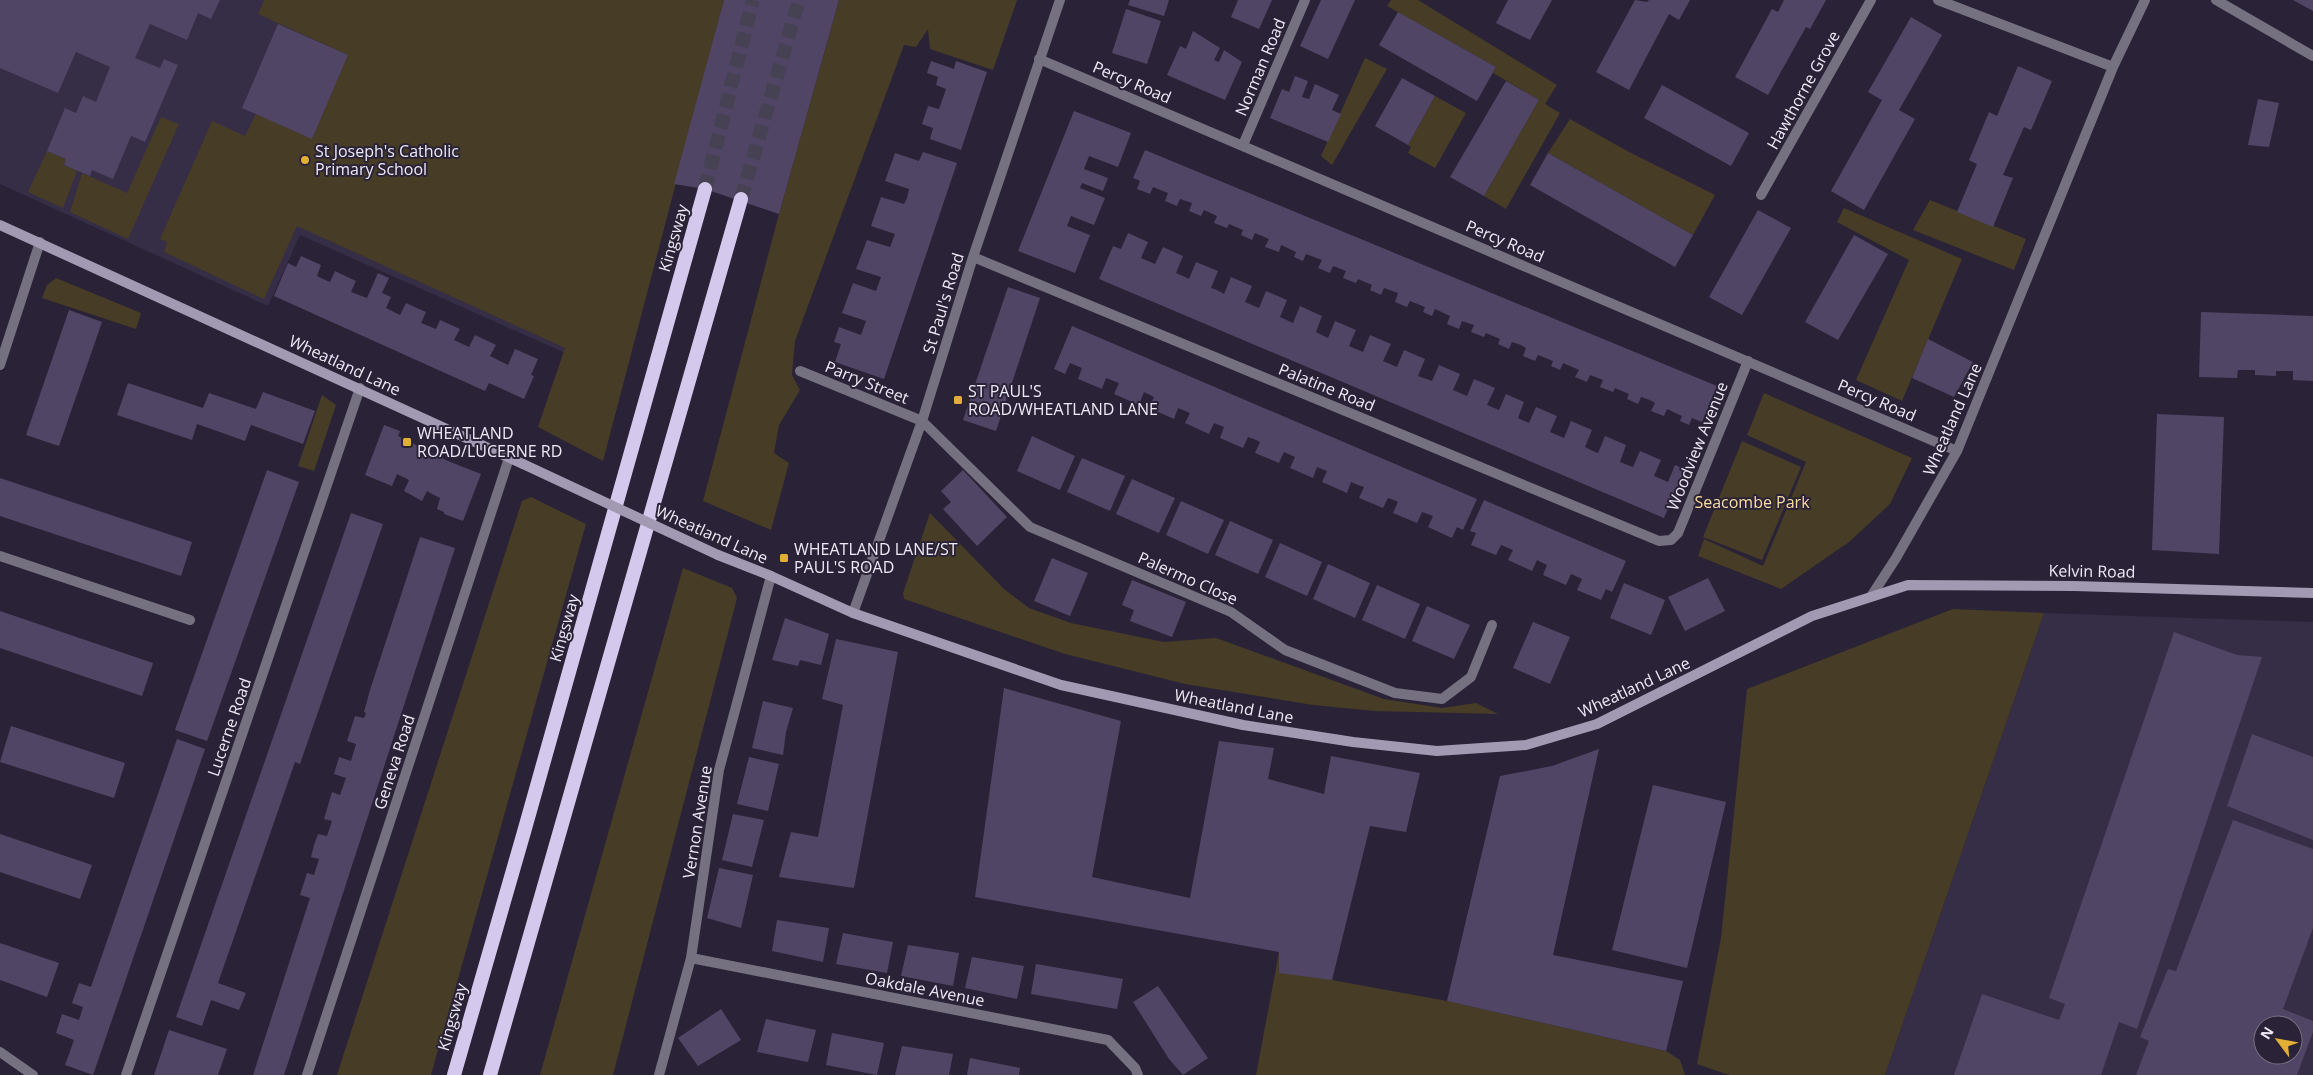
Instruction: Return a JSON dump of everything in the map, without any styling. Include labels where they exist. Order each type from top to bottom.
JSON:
[{"type":"highway","name":"Kingsway","points":[[454,1075],[705,189]]},
{"type":"highway","points":[[490,1075],[741,200]]},
{"type":"main road","name":"Wheatland Lane","points":[[0,225],[360,388],[718,555],[771,576],[853,613],[1061,685],[1243,726],[1353,742],[1437,751],[1526,745],[1596,724],[1812,616],[1872,595]]},
{"type":"main road","name":"Kelvin Road","points":[[1872,595],[1908,585],[2084,586],[2313,593]]},
{"type":"street","name":"St Paul's Road","points":[[853,613],[922,420],[973,257],[1060,0]]},
{"type":"street","name":"Norman Road","points":[[1243,145],[1305,0]]},
{"type":"street","name":"Hawthorne Grove","points":[[1762,195],[1871,0]]},
{"type":"street","points":[[1938,0],[2113,67]]},
{"type":"street","name":"Wheatland Lane","points":[[1872,595],[1901,550],[1957,451],[2113,67],[2145,0]]},
{"type":"street","points":[[2216,0],[2313,56]]},
{"type":"street","name":"Percy Road","points":[[1040,59],[1957,451]]},
{"type":"street","points":[[0,365],[40,242]]},
{"type":"street","name":"Palatine Road","points":[[973,257],[1659,541],[1671,540]]},
{"type":"street","name":"Woodview Avenue","points":[[1671,540],[1678,533],[1748,361]]},
{"type":"street","name":"Parry Street","points":[[800,371],[922,420]]},
{"type":"street","name":"Lucerne Road","points":[[126,1075],[360,388]]},
{"type":"street","name":"Palermo Close","points":[[922,420],[1030,527],[1231,612],[1285,650],[1395,693],[1442,699],[1471,677],[1492,625]]},
{"type":"street","name":"Geneva Road","points":[[307,1075],[509,458]]},
{"type":"street","points":[[0,556],[190,620]]},
{"type":"street","name":"Vernon Avenue","points":[[659,1075],[691,958],[719,770],[771,576]]},
{"type":"street","name":"Oakdale Avenue","points":[[691,958],[1108,1040],[1135,1068],[1138,1075]]},
{"type":"street","points":[[0,1052],[34,1075]]},
{"type":"shaded area","name":"St Joseph's Catholic Primary School","points":[[0,0],[646,0],[572,356],[300,235],[268,306],[0,184]]},
{"type":"shaded area","points":[[2044,613],[2313,622],[2313,1075],[1885,1075]]},
{"type":"green space","name":"St Joseph's Catholic Primary School","points":[[264,0],[724,0],[603,461],[538,427],[565,348],[297,226],[264,299],[164,252],[167,242],[160,239],[212,121],[245,136],[256,114],[312,138],[348,55],[258,14]]},
{"type":"green space","points":[[839,0],[1017,0],[993,70],[930,49],[928,29],[916,47],[904,45],[795,341],[792,375],[800,390],[779,425],[774,453],[789,463],[771,530],[703,501],[779,214]]},
{"type":"green space","points":[[1391,0],[1418,0],[1557,85],[1545,104],[1560,113],[1506,209],[1484,196],[1539,100],[1493,73],[1496,67],[1387,6]]},
{"type":"green space","points":[[1365,58],[1387,69],[1332,165],[1321,156]]},
{"type":"green space","points":[[1435,96],[1466,113],[1435,168],[1408,153],[1411,147],[1408,145]]},
{"type":"green space","points":[[161,117],[179,124],[128,239],[70,212],[82,173],[127,193]]},
{"type":"green space","points":[[1570,119],[1629,152],[1715,195],[1693,235],[1548,153]]},
{"type":"green space","points":[[47,151],[66,159],[64,165],[77,171],[63,208],[28,192]]},
{"type":"green space","points":[[1930,200],[2026,239],[2014,270],[1913,230]]},
{"type":"green space","points":[[1844,208],[1962,259],[1902,401],[1856,380],[1909,260],[1837,222]]},
{"type":"green space","points":[[56,278],[141,313],[136,329],[42,298],[47,285]]},
{"type":"green space","points":[[1764,393],[1912,458],[1890,504],[1849,542],[1781,589],[1698,556],[1704,539],[1763,566],[1806,462],[1747,435]]},
{"type":"green space","points":[[322,395],[336,405],[314,471],[298,466]]},
{"type":"green space","name":"Seacombe Park","points":[[1742,441],[1801,467],[1762,560],[1703,537]]},
{"type":"green space","points":[[531,497],[586,524],[431,1075],[337,1075],[522,501]]},
{"type":"green space","points":[[930,513],[1004,589],[1029,608],[1071,623],[1164,642],[1216,638],[1384,699],[1442,708],[1476,703],[1498,714],[1375,711],[1313,705],[1185,684],[1065,654],[904,599],[903,593]]},
{"type":"green space","points":[[683,568],[732,588],[737,598],[613,1075],[540,1075]]},
{"type":"green space","points":[[1953,609],[2044,613],[1885,1075],[1729,1075],[1697,1064],[1721,938],[1747,689]]},
{"type":"green space","points":[[1279,952],[1332,980],[1447,1001],[1666,1051],[1680,1060],[1685,1075],[1256,1075]]},
{"type":"building","points":[[0,0],[220,0],[211,19],[198,13],[187,40],[150,24],[135,58],[160,68],[164,59],[178,65],[145,142],[131,136],[113,179],[92,170],[90,176],[64,165],[66,159],[47,151],[65,108],[76,113],[83,96],[96,102],[110,67],[76,52],[58,93],[0,68]]},
{"type":"building","points":[[724,0],[839,0],[779,214],[705,189],[674,184]]},
{"type":"building","points":[[1130,0],[1169,0],[1164,16],[1128,5]]},
{"type":"building","points":[[1238,0],[1272,0],[1259,29],[1231,17]]},
{"type":"building","points":[[1321,0],[1355,0],[1328,59],[1300,46]]},
{"type":"building","points":[[1508,0],[1552,0],[1530,40],[1496,23]]},
{"type":"building","points":[[1635,0],[1647,2],[1649,0],[1690,0],[1679,20],[1669,14],[1629,90],[1596,72]]},
{"type":"building","points":[[1784,0],[1826,0],[1810,29],[1806,27],[1768,95],[1735,77],[1772,9],[1778,12]]},
{"type":"building","points":[[2293,0],[2313,0],[2313,11]]},
{"type":"building","points":[[1126,9],[1161,21],[1147,64],[1112,53]]},
{"type":"building","points":[[1398,12],[1496,67],[1477,101],[1379,45]]},
{"type":"building","points":[[1911,17],[1942,35],[1899,110],[1915,119],[1864,210],[1831,191],[1882,100],[1868,92]]},
{"type":"building","points":[[278,24],[348,55],[312,139],[242,108]]},
{"type":"building","points":[[1193,31],[1220,48],[1214,60],[1219,62],[1224,50],[1242,62],[1225,100],[1167,75],[1180,46],[1186,49]]},
{"type":"building","points":[[931,61],[954,69],[956,61],[987,72],[961,150],[930,139],[933,128],[922,124],[928,106],[939,109],[946,89],[936,85],[938,77],[927,73]]},
{"type":"building","points":[[2018,66],[2052,81],[2031,130],[2024,127],[2003,175],[2013,178],[1993,227],[1957,212],[1977,164],[1969,160],[1989,112],[1997,116]]},
{"type":"building","points":[[1295,76],[1308,81],[1302,97],[1309,99],[1315,84],[1339,95],[1332,110],[1341,114],[1328,142],[1270,118],[1282,89],[1289,92]]},
{"type":"building","points":[[1402,78],[1435,96],[1408,145],[1375,126]]},
{"type":"building","points":[[1506,81],[1539,100],[1484,196],[1450,177]]},
{"type":"building","points":[[1662,85],[1749,133],[1731,166],[1644,118]]},
{"type":"building","points":[[2258,99],[2279,103],[2269,147],[2248,145]]},
{"type":"building","points":[[1074,111],[1131,133],[1118,167],[1089,156],[1084,169],[1108,178],[1103,191],[1082,183],[1080,188],[1105,198],[1094,225],[1071,216],[1067,226],[1090,235],[1075,273],[1018,251]]},
{"type":"building","points":[[1145,150],[1717,386],[1702,422],[1692,418],[1689,425],[1680,421],[1682,416],[1667,409],[1664,416],[1651,411],[1655,403],[1650,400],[1641,397],[1638,404],[1627,399],[1629,394],[1615,388],[1613,392],[1600,387],[1603,380],[1590,375],[1587,382],[1575,377],[1579,370],[1563,363],[1560,370],[1551,366],[1553,361],[1538,355],[1535,361],[1523,356],[1526,348],[1521,345],[1512,342],[1509,349],[1498,344],[1500,339],[1486,333],[1484,337],[1471,332],[1474,325],[1462,321],[1459,329],[1447,324],[1450,316],[1435,309],[1432,316],[1423,312],[1425,307],[1410,301],[1407,307],[1395,302],[1398,293],[1384,288],[1381,295],[1370,290],[1372,285],[1358,279],[1356,283],[1343,278],[1346,271],[1333,266],[1330,273],[1318,268],[1322,260],[1306,254],[1303,261],[1294,257],[1296,252],[1281,245],[1279,252],[1265,247],[1269,239],[1255,233],[1252,240],[1241,235],[1243,230],[1229,224],[1227,228],[1214,223],[1217,216],[1204,210],[1201,216],[1189,211],[1192,203],[1180,199],[1177,206],[1165,201],[1168,193],[1153,187],[1150,194],[1137,189],[1140,181],[1133,178]]},
{"type":"building","points":[[923,152],[957,163],[884,379],[835,362],[841,344],[834,342],[839,327],[861,335],[866,321],[842,313],[853,283],[876,291],[881,277],[856,269],[867,240],[890,247],[895,234],[871,226],[881,197],[904,204],[907,198],[909,189],[885,181],[895,153],[919,161]]},
{"type":"building","points":[[1548,153],[1693,235],[1675,267],[1530,185]]},
{"type":"building","points":[[1758,210],[1791,228],[1742,315],[1709,297]]},
{"type":"building","points":[[1128,233],[1148,242],[1141,258],[1155,264],[1163,247],[1183,256],[1176,273],[1189,279],[1196,262],[1218,271],[1211,288],[1224,294],[1231,277],[1252,286],[1245,302],[1259,308],[1266,291],[1287,300],[1280,317],[1293,323],[1300,306],[1322,316],[1316,332],[1328,338],[1335,321],[1356,330],[1349,346],[1363,352],[1370,335],[1391,344],[1383,361],[1397,367],[1404,350],[1425,359],[1418,376],[1432,381],[1439,365],[1460,374],[1453,390],[1467,396],[1474,379],[1495,388],[1487,405],[1499,410],[1506,394],[1524,402],[1518,418],[1522,420],[1529,423],[1536,407],[1557,416],[1550,432],[1564,438],[1571,421],[1592,430],[1585,447],[1593,451],[1598,453],[1605,436],[1626,445],[1620,462],[1633,467],[1640,451],[1661,460],[1654,476],[1668,482],[1675,465],[1685,469],[1664,518],[1099,279],[1113,246],[1121,249]]},
{"type":"building","points":[[1854,235],[1888,254],[1838,340],[1805,322]]},
{"type":"building","points":[[301,256],[321,265],[317,276],[323,279],[330,282],[335,271],[356,281],[351,292],[367,298],[378,273],[389,278],[382,293],[391,297],[386,308],[400,315],[406,303],[426,312],[421,323],[436,329],[440,320],[460,329],[454,340],[469,347],[475,335],[496,345],[490,356],[508,365],[515,349],[538,359],[531,375],[534,376],[524,399],[489,383],[485,391],[274,296],[288,263],[296,267]]},
{"type":"building","points":[[1008,287],[1040,298],[996,431],[963,420]]},
{"type":"building","points":[[69,310],[102,322],[59,446],[26,435]]},
{"type":"building","points":[[2201,312],[2313,316],[2313,381],[2293,380],[2293,371],[2276,371],[2276,376],[2255,375],[2255,370],[2238,370],[2237,378],[2199,377]]},
{"type":"building","points":[[1072,326],[1477,499],[1463,530],[1457,527],[1452,538],[1428,527],[1433,516],[1422,512],[1417,523],[1393,513],[1398,502],[1394,500],[1388,498],[1383,508],[1359,498],[1364,487],[1351,482],[1347,493],[1322,482],[1327,471],[1317,467],[1313,478],[1290,468],[1295,457],[1284,452],[1279,463],[1255,453],[1260,442],[1248,437],[1243,448],[1220,438],[1224,427],[1214,423],[1209,434],[1185,423],[1190,413],[1178,408],[1174,419],[1149,408],[1154,397],[1144,392],[1139,405],[1114,394],[1119,383],[1106,378],[1102,389],[1078,379],[1082,368],[1070,363],[1065,374],[1054,369]]},
{"type":"building","points":[[1928,339],[1973,362],[1954,397],[1912,378]]},
{"type":"building","points":[[128,383],[203,408],[209,393],[256,409],[263,392],[315,411],[303,444],[251,425],[245,441],[197,424],[192,440],[117,415]]},
{"type":"building","points":[[2157,414],[2224,417],[2219,554],[2152,550]]},
{"type":"building","points":[[384,425],[400,431],[398,436],[448,461],[481,474],[463,521],[444,514],[444,512],[437,509],[440,498],[427,491],[422,501],[404,491],[409,480],[397,474],[392,486],[365,475]]},
{"type":"building","points":[[1032,436],[1075,456],[1060,490],[1017,471]]},
{"type":"building","points":[[1082,458],[1125,476],[1110,511],[1067,492]]},
{"type":"building","points":[[267,470],[299,482],[207,741],[175,730]]},
{"type":"building","points":[[963,470],[1007,517],[977,546],[943,509],[951,502],[941,491]]},
{"type":"building","points":[[0,478],[192,542],[181,576],[0,516]]},
{"type":"building","points":[[1132,479],[1175,498],[1159,533],[1116,514]]},
{"type":"building","points":[[1484,500],[1626,561],[1612,592],[1606,589],[1601,600],[1577,590],[1582,579],[1571,574],[1566,585],[1543,575],[1547,565],[1537,560],[1532,571],[1508,560],[1513,550],[1501,545],[1496,555],[1471,545],[1476,533],[1470,531]]},
{"type":"building","points":[[1181,501],[1224,520],[1208,554],[1166,535]]},
{"type":"building","points":[[351,513],[383,524],[300,764],[295,762],[218,983],[246,993],[239,1010],[211,1000],[202,1026],[176,1017]]},
{"type":"building","points":[[1230,521],[1273,540],[1258,574],[1215,555]]},
{"type":"building","points":[[420,537],[455,548],[284,1075],[253,1075],[310,898],[300,895],[307,873],[314,875],[319,859],[311,857],[314,845],[318,834],[327,836],[332,821],[324,819],[332,792],[340,795],[346,778],[334,774],[339,757],[351,761],[356,744],[347,741],[355,716],[364,718],[366,713],[364,712],[370,690]]},
{"type":"building","points":[[1280,543],[1322,562],[1307,596],[1265,577]]},
{"type":"building","points":[[1052,558],[1088,573],[1070,616],[1034,601]]},
{"type":"building","points":[[1328,564],[1370,583],[1355,618],[1313,599]]},
{"type":"building","points":[[1708,578],[1725,611],[1685,631],[1668,597]]},
{"type":"building","points":[[1132,580],[1186,602],[1172,637],[1130,621],[1134,610],[1122,605]]},
{"type":"building","points":[[1624,583],[1665,600],[1651,635],[1610,618]]},
{"type":"building","points":[[1377,585],[1420,604],[1405,639],[1362,620]]},
{"type":"building","points":[[1427,606],[1470,625],[1454,659],[1412,641]]},
{"type":"building","points":[[0,611],[153,663],[142,696],[0,648]]},
{"type":"building","points":[[785,618],[829,634],[821,665],[800,660],[798,666],[772,660]]},
{"type":"building","points":[[1533,622],[1570,637],[1550,684],[1513,668]]},
{"type":"building","points":[[2174,632],[2237,655],[2262,657],[2137,1029],[2119,1022],[2101,1075],[1954,1075],[1982,994],[2059,1020],[2065,1004],[2049,998]]},
{"type":"building","points":[[836,639],[898,652],[854,888],[779,877],[791,832],[818,837],[843,705],[822,699]]},
{"type":"building","points":[[1004,688],[1121,721],[1092,877],[1190,898],[1219,741],[1274,748],[1268,779],[1324,794],[1331,756],[1420,773],[1406,832],[1370,826],[1332,980],[1279,973],[1279,952],[975,897]]},
{"type":"building","points":[[763,701],[793,708],[786,732],[783,755],[752,748]]},
{"type":"building","points":[[11,726],[125,763],[114,798],[0,762]]},
{"type":"building","points":[[2252,734],[2313,757],[2313,840],[2227,806]]},
{"type":"building","points":[[177,739],[205,749],[93,1075],[65,1065],[74,1040],[56,1033],[62,1014],[79,1020],[83,1007],[72,1003],[79,983],[91,987]]},
{"type":"building","points":[[1599,749],[1553,955],[1683,981],[1666,1051],[1447,1001],[1500,776],[1552,766]]},
{"type":"building","points":[[749,757],[779,764],[768,811],[737,804]]},
{"type":"building","points":[[1653,785],[1726,802],[1687,968],[1612,950]]},
{"type":"building","points":[[733,814],[764,820],[752,867],[722,860]]},
{"type":"building","points":[[2233,820],[2313,849],[2313,928],[2283,1009],[2298,1015],[2253,1015],[2253,1065],[2301,1065],[2297,1075],[2136,1075],[2149,1041],[2140,1037],[2168,969],[2176,971]]},
{"type":"building","points":[[0,834],[92,865],[80,899],[0,872]]},
{"type":"building","points":[[719,868],[753,875],[741,928],[707,918]]},
{"type":"building","points":[[777,920],[829,928],[823,962],[772,951]]},
{"type":"building","points":[[843,933],[893,942],[887,973],[836,964]]},
{"type":"building","points":[[0,943],[59,963],[47,997],[0,980]]},
{"type":"building","points":[[908,945],[959,953],[953,986],[901,976]]},
{"type":"building","points":[[972,957],[1024,966],[1017,999],[965,988]]},
{"type":"building","points":[[1036,964],[1123,979],[1117,1009],[1031,994]]},
{"type":"building","points":[[1158,986],[1208,1058],[1183,1075],[1169,1059],[1133,1002]]},
{"type":"building","points":[[721,1009],[741,1040],[698,1066],[678,1038]]},
{"type":"building","points":[[2303,1017],[2313,1021],[2313,1032],[2303,1059]]},
{"type":"building","points":[[766,1019],[816,1030],[808,1062],[757,1052]]},
{"type":"building","points":[[169,1030],[227,1049],[218,1075],[154,1075]]},
{"type":"building","points":[[832,1033],[884,1043],[877,1075],[826,1065]]},
{"type":"building","points":[[902,1046],[953,1054],[949,1075],[895,1075]]},
{"type":"building","points":[[970,1058],[1020,1068],[1019,1075],[967,1075]]},
{"type":"tunnel","points":[[705,189],[753,0]]},
{"type":"tunnel","points":[[741,199],[799,0]]},
{"type":"place","name":"St Joseph's Catholic Primary School","points":[[305,160]]},
{"type":"place","name":"ST PAUL'S ROAD/WHEATLAND LANE","points":[[958,400]]},
{"type":"place","name":"WHEATLAND ROAD/LUCERNE RD","points":[[407,442]]},
{"type":"place","name":"WHEATLAND LANE/ST PAUL'S ROAD","points":[[784,558]]}]
